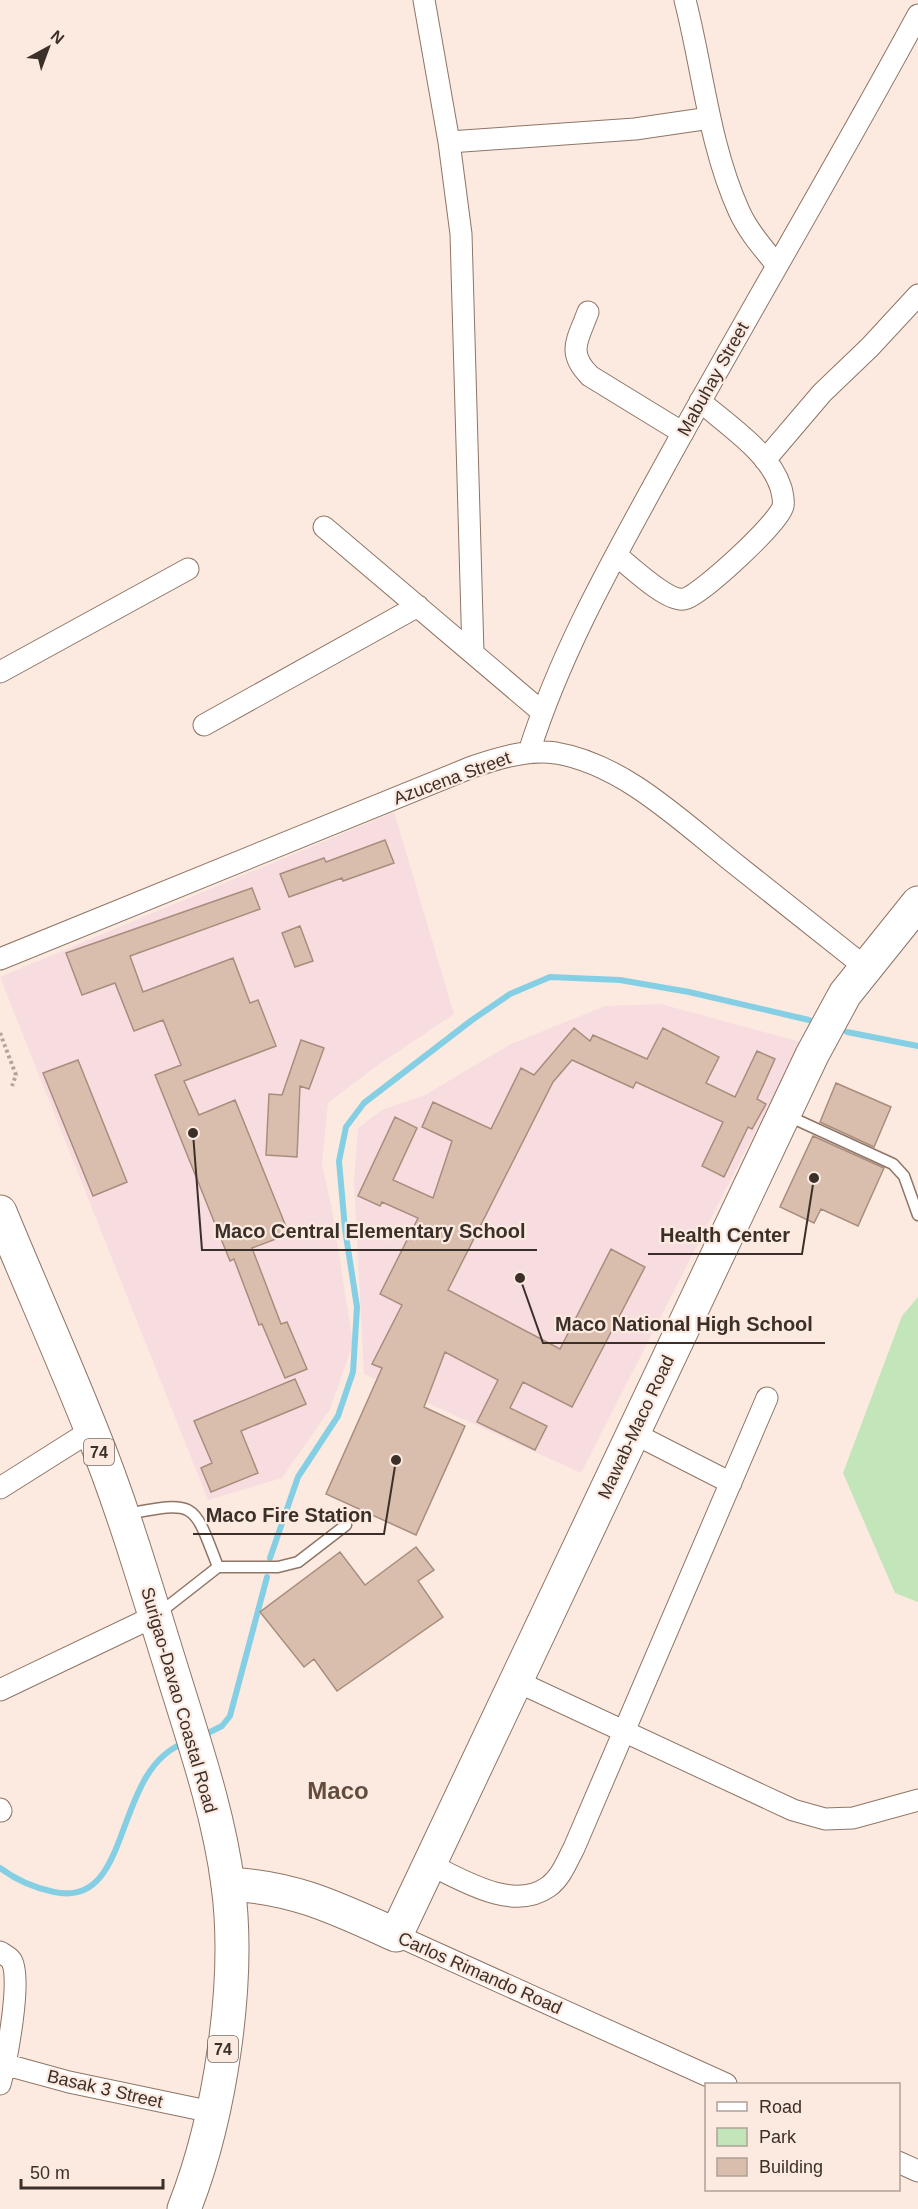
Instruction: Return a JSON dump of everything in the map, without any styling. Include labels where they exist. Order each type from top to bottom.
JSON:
[{"type":"main road","name":"Mawab-Maco Road","points":[[396,1935],[783,1114],[830,1020],[865,967],[918,903]]},
{"type":"main road","name":"Surigao-Davao Coastal Road","points":[[0,1214],[92,1430],[123,1515],[204,1778],[228,1884],[231,1924],[230,1995],[212,2112],[184,2209]]},
{"type":"main road","name":"Carlos Rimando Road","points":[[228,1884],[262,1886],[294,1893],[396,1935]]},
{"type":"street","points":[[424,0],[449,141],[461,234],[473,653]]},
{"type":"street","points":[[685,0],[710,118],[739,212],[776,264]]},
{"type":"street","name":"Mabuhay Street","points":[[529,753],[542,712],[561,667],[616,555],[776,264],[918,15]]},
{"type":"street","points":[[449,141],[635,129],[710,118]]},
{"type":"street","points":[[765,460],[822,393],[870,347],[918,295]]},
{"type":"street","points":[[588,312],[574,350],[579,366],[590,376],[683,433]]},
{"type":"street","points":[[616,555],[669,597],[683,599],[709,585],[775,520],[784,507],[781,487],[765,460],[700,401]]},
{"type":"street","points":[[324,527],[542,712]]},
{"type":"street","points":[[0,672],[188,569]]},
{"type":"street","points":[[204,725],[418,606]]},
{"type":"street","name":"Azucena Street","points":[[0,959],[472,767],[501,757],[529,753],[556,753],[591,764],[620,778],[665,809],[865,967]]},
{"type":"street","points":[[429,1864],[479,1888],[508,1895],[536,1894],[550,1886],[561,1872],[574,1848],[767,1398]]},
{"type":"street","points":[[0,1488],[92,1430]]},
{"type":"street","points":[[633,1433],[731,1483]]},
{"type":"street","points":[[0,1690],[155,1616]]},
{"type":"street","points":[[516,1681],[793,1810],[825,1819],[854,1818],[918,1800]]},
{"type":"street","name":"Carlos Rimando Road","points":[[396,1935],[722,2083]]},
{"type":"street","points":[[0,1952],[12,1960],[15,1972],[2,2071]]},
{"type":"street","name":"Basak 3 Street","points":[[2,2071],[69,2082],[212,2112]]},
{"type":"street","points":[[900,2163],[918,2171]]},
{"type":"lane","points":[[783,1114],[893,1164],[904,1176],[918,1215]]},
{"type":"lane","points":[[123,1515],[171,1505],[182,1507],[193,1513],[201,1524],[218,1567]]},
{"type":"lane","points":[[155,1616],[218,1567],[278,1567],[298,1562],[346,1525]]},
{"type":"path","points":[[0,1033],[16,1075],[12,1086]]},
{"type":"shaded area","points":[[394,812],[454,1014],[375,1067],[328,1103],[322,1164],[332,1209],[353,1344],[330,1409],[282,1478],[208,1500],[0,977]]},
{"type":"shaded area","points":[[661,1004],[801,1042],[581,1473],[364,1374],[354,1181],[358,1128],[382,1110],[425,1095],[511,1044],[605,1006]]},
{"type":"green space","points":[[918,1297],[918,1602],[895,1593],[843,1473],[902,1316]]},
{"type":"building","points":[[385,840],[394,863],[289,897],[280,874],[324,858],[326,862]]},
{"type":"building","points":[[252,888],[260,909],[130,956],[143,992],[233,958],[250,1003],[258,1000],[276,1046],[184,1081],[199,1115],[235,1100],[289,1234],[252,1248],[281,1324],[287,1322],[307,1369],[285,1378],[262,1324],[259,1325],[234,1259],[230,1261],[155,1075],[181,1065],[163,1020],[134,1031],[115,983],[82,995],[66,953]]},
{"type":"building","points":[[300,926],[313,961],[295,967],[282,933]]},
{"type":"building","points":[[574,1028],[590,1041],[593,1035],[647,1059],[663,1028],[719,1057],[706,1083],[735,1097],[757,1051],[775,1059],[757,1099],[766,1104],[752,1129],[748,1127],[724,1177],[702,1166],[723,1122],[636,1082],[633,1088],[572,1060],[553,1082],[448,1290],[560,1349],[611,1249],[645,1267],[572,1407],[523,1382],[510,1408],[547,1426],[535,1450],[477,1422],[498,1380],[445,1352],[424,1407],[465,1426],[416,1535],[326,1494],[382,1368],[372,1364],[402,1305],[380,1294],[418,1218],[382,1202],[380,1206],[358,1196],[395,1117],[417,1128],[393,1180],[433,1198],[452,1141],[422,1127],[433,1102],[491,1129],[521,1068],[534,1075]]},
{"type":"building","points":[[301,1040],[324,1048],[309,1089],[300,1086],[297,1157],[266,1155],[269,1094],[282,1095]]},
{"type":"building","points":[[78,1060],[127,1182],[93,1196],[43,1073]]},
{"type":"building","points":[[836,1083],[891,1107],[874,1147],[820,1122]]},
{"type":"building","points":[[813,1136],[884,1168],[858,1226],[821,1209],[814,1223],[780,1207]]},
{"type":"building","points":[[295,1379],[306,1404],[241,1431],[258,1473],[211,1492],[201,1468],[212,1463],[194,1421]]},
{"type":"building","points":[[416,1547],[434,1570],[418,1581],[443,1617],[337,1691],[314,1659],[304,1667],[260,1612],[340,1552],[365,1585]]},
{"type":"waterway","points":[[270,1558],[298,1477],[338,1416],[353,1372],[357,1307],[345,1229],[339,1161],[346,1127],[364,1103],[472,1020],[510,994],[550,977],[620,980],[689,992],[809,1020]]},
{"type":"waterway","points":[[847,1032],[918,1046]]},
{"type":"waterway","points":[[202,1736],[222,1726],[230,1716],[267,1577]]},
{"type":"waterway","points":[[0,1868],[26,1883],[54,1892],[80,1892],[98,1880],[111,1860],[144,1780],[161,1758],[184,1743]]},
{"type":"place","name":"Maco Central Elementary School","points":[[193,1133]]},
{"type":"place","name":"Health Center","points":[[814,1178]]},
{"type":"place","name":"Maco National High School","points":[[520,1278]]},
{"type":"place","name":"Maco Fire Station","points":[[396,1460]]},
{"type":"district","name":"Maco","points":[[338,1791]]}]
